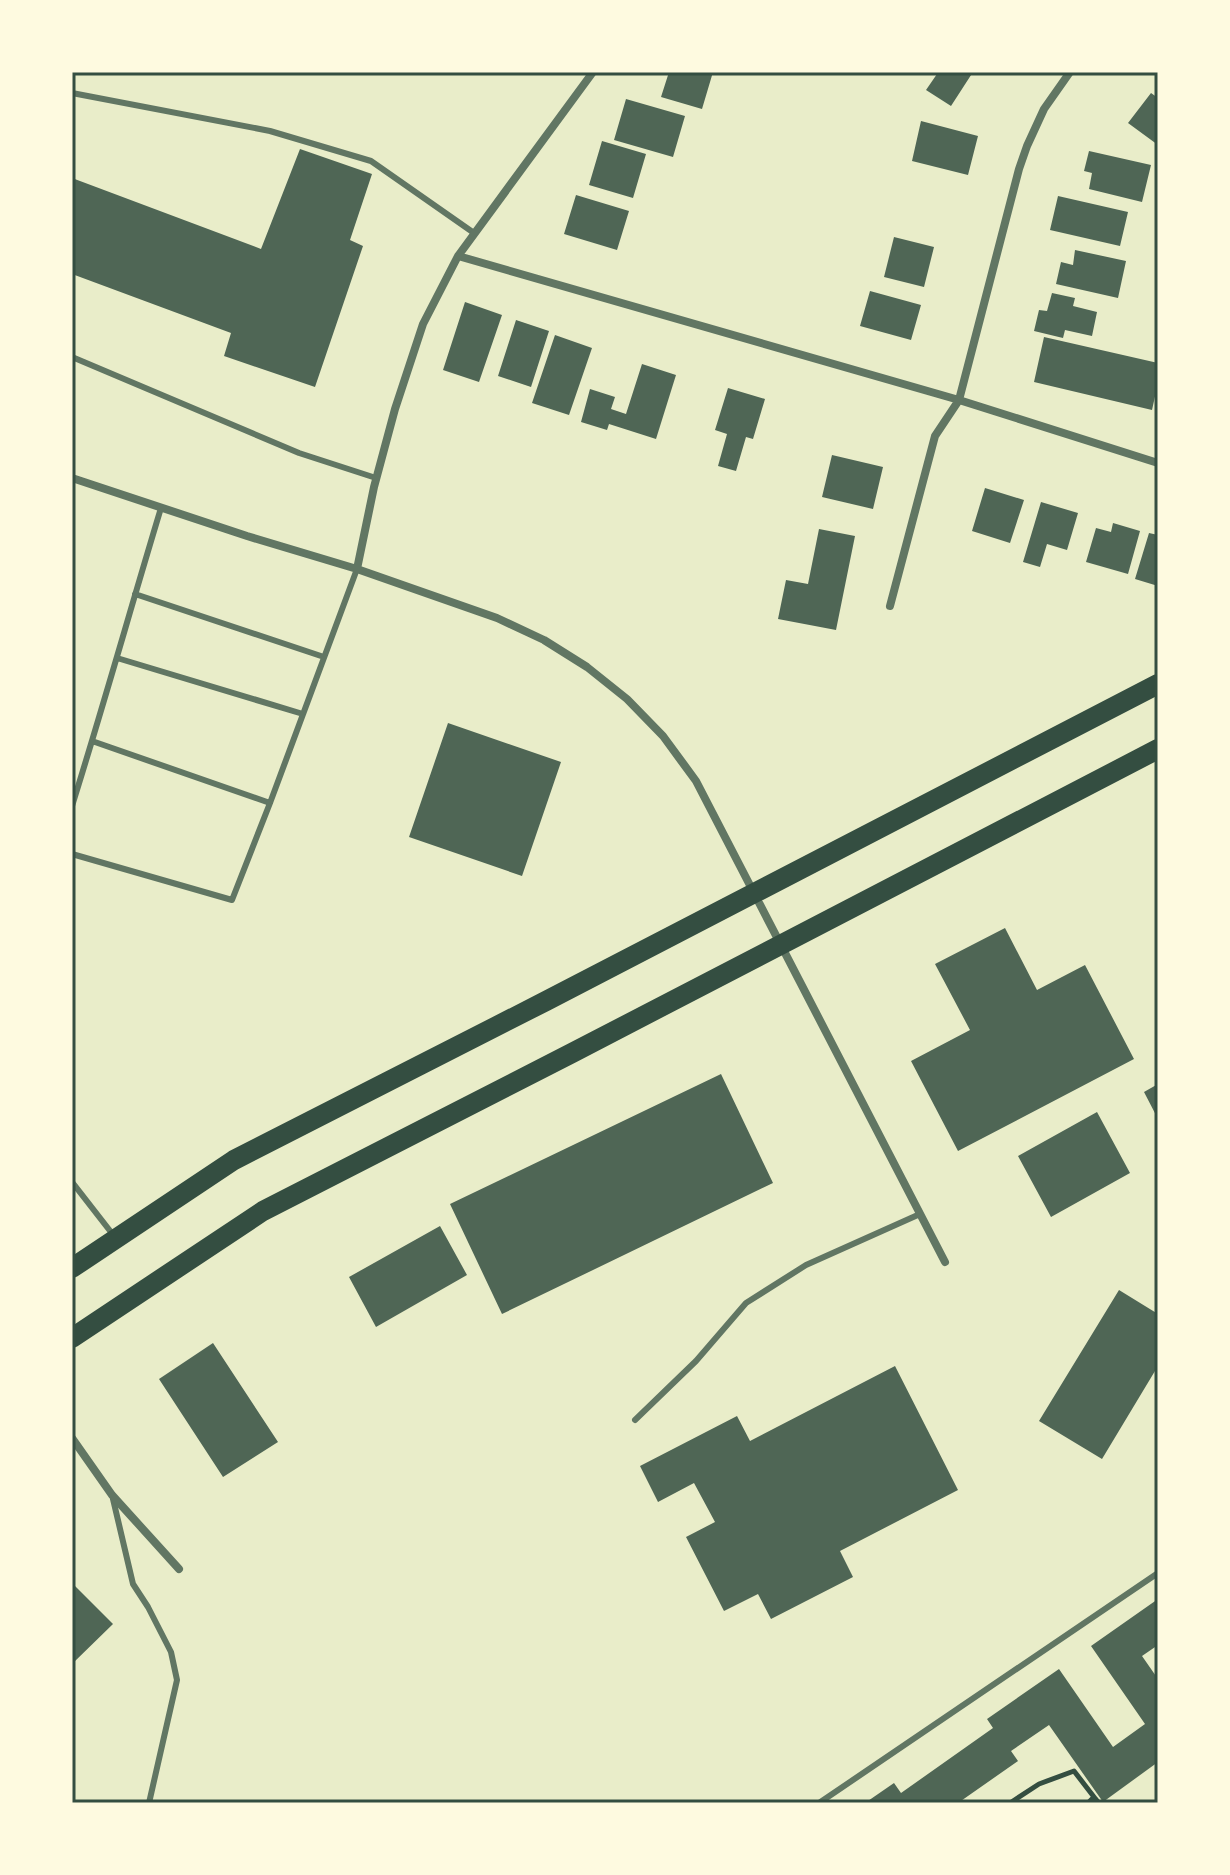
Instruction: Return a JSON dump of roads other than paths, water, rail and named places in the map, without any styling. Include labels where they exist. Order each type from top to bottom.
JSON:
[{"type":"main road","points":[[72,1268],[234,1160],[1158,684]]},
{"type":"main road","points":[[72,1338],[263,1211],[1158,749]]},
{"type":"street","points":[[357,569],[376,478],[423,324],[458,256],[593,72]]},
{"type":"street","points":[[890,606],[935,436],[959,400],[1019,169],[1044,109],[1070,72]]},
{"type":"street","points":[[458,256],[959,400],[1158,463]]},
{"type":"street","points":[[72,478],[357,569],[497,618],[532,634],[587,667],[627,699],[663,736],[696,781],[945,1262]]},
{"type":"street","points":[[72,1438],[112,1495],[179,1569]]},
{"type":"lane","points":[[72,93],[270,131],[371,161],[474,233]]},
{"type":"lane","points":[[72,357],[299,453],[376,478]]},
{"type":"lane","points":[[72,806],[161,508]]},
{"type":"lane","points":[[72,854],[232,900],[357,569]]},
{"type":"lane","points":[[135,594],[324,657]]},
{"type":"lane","points":[[117,658],[303,714]]},
{"type":"lane","points":[[92,741],[270,803]]},
{"type":"lane","points":[[72,1182],[116,1238]]},
{"type":"lane","points":[[635,1420],[696,1361],[746,1303],[806,1265],[920,1214]]},
{"type":"lane","points":[[112,1495],[133,1584],[171,1652],[177,1680],[149,1803]]},
{"type":"lane","points":[[819,1803],[1158,1573]]}]
